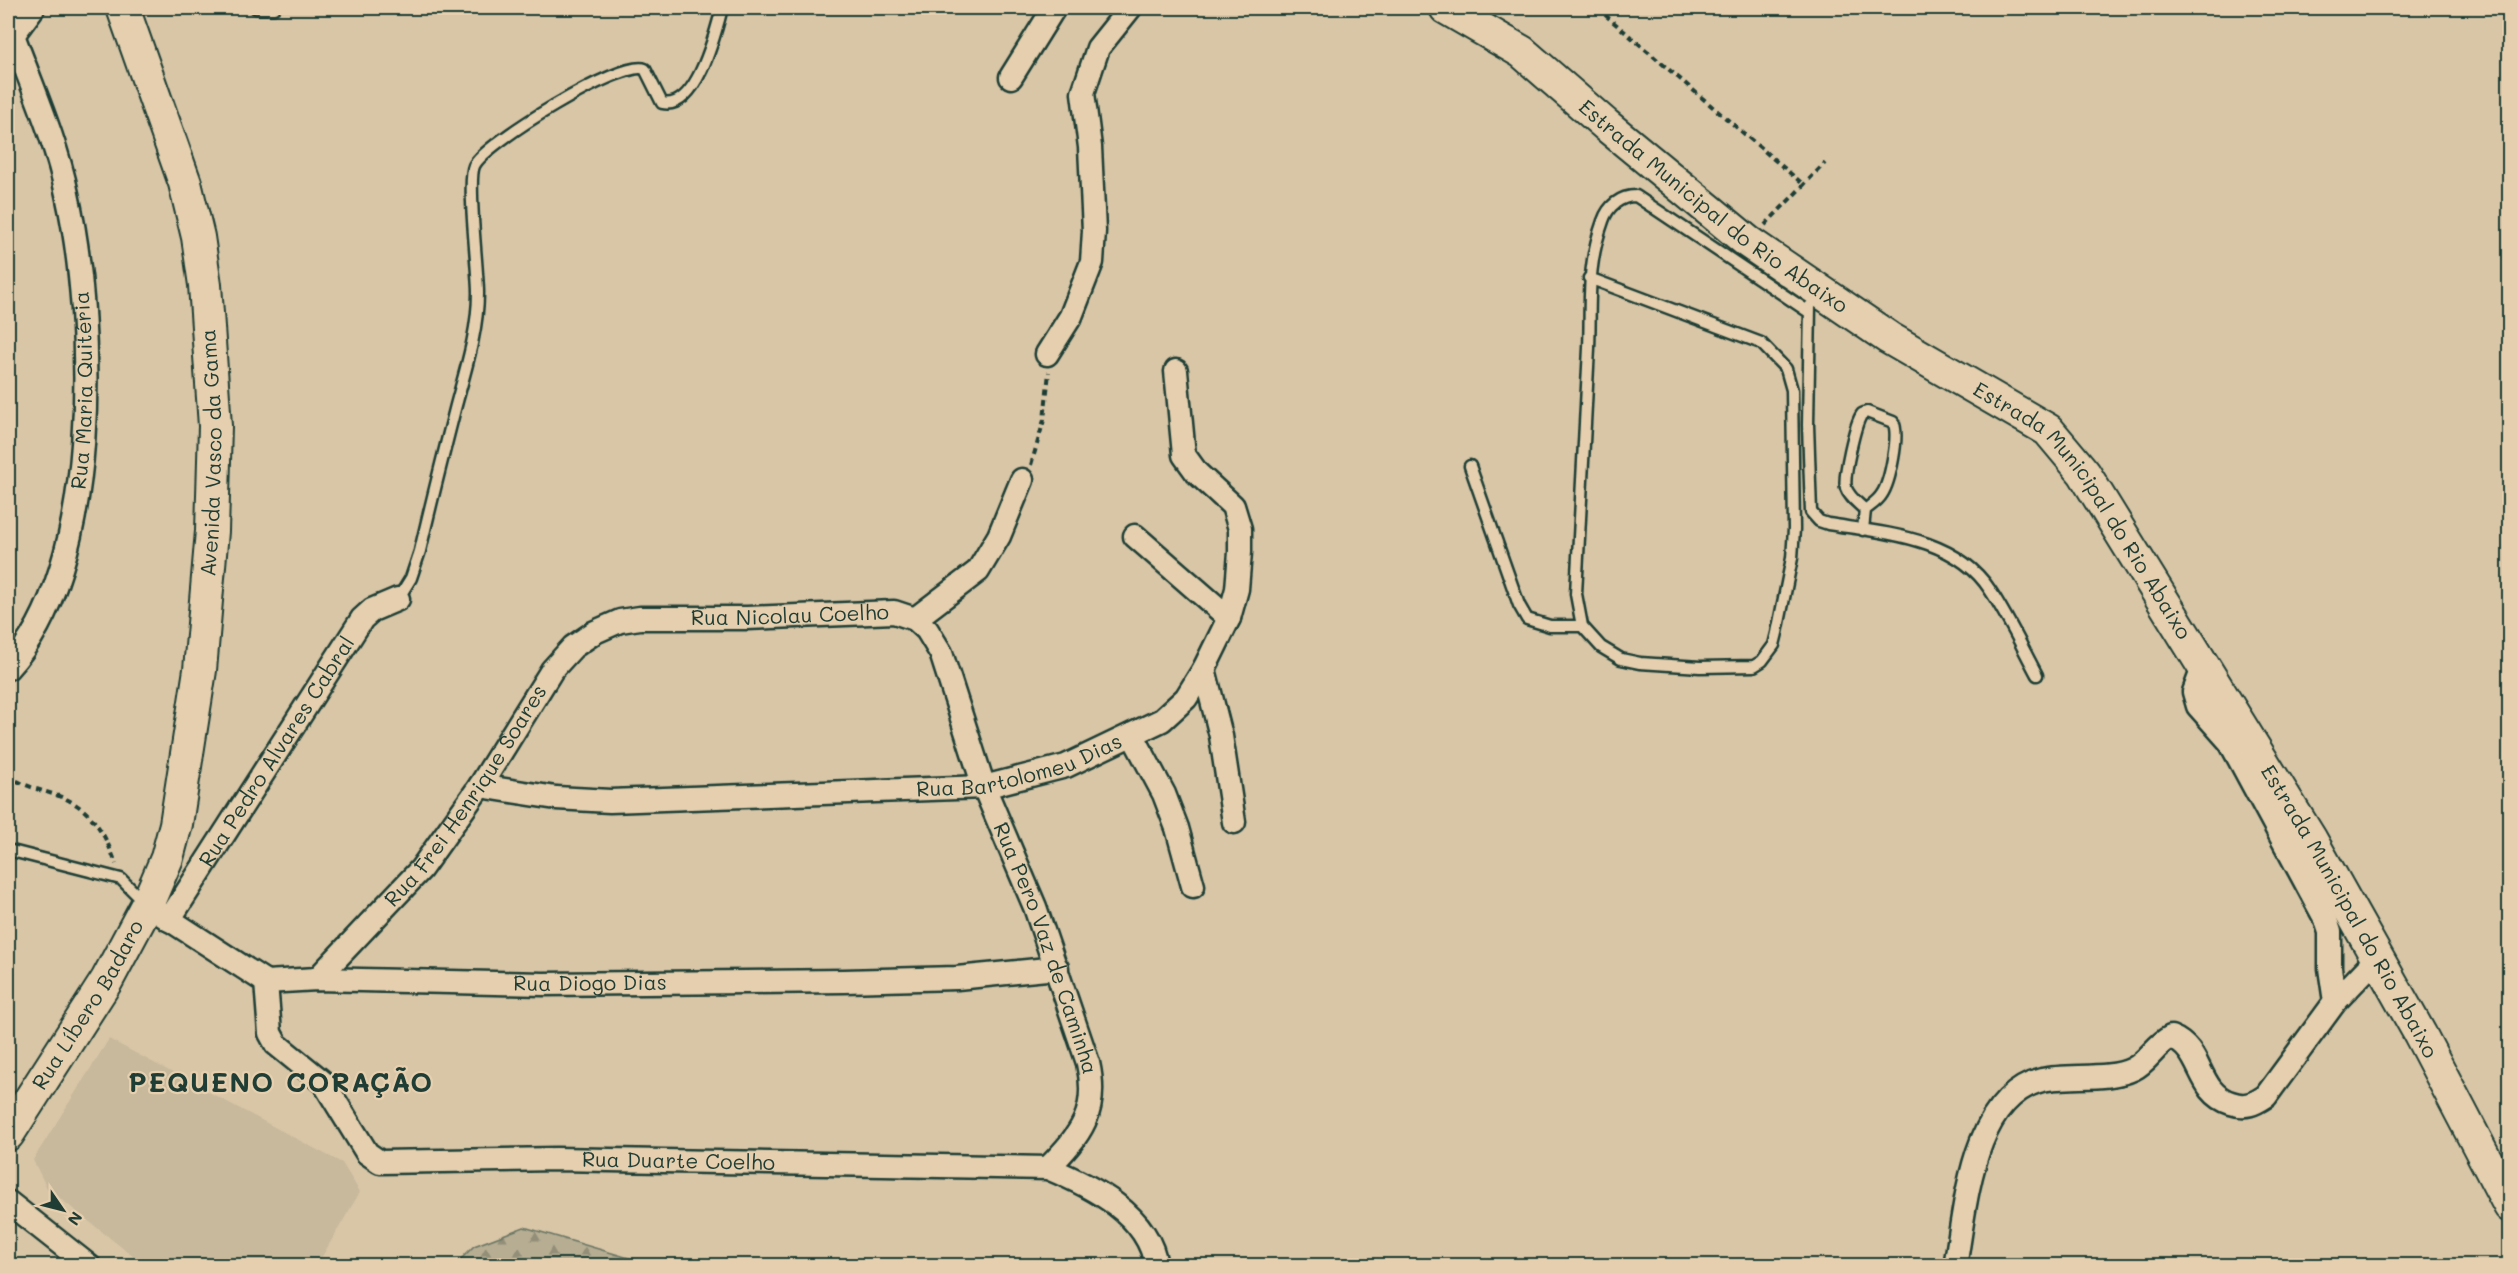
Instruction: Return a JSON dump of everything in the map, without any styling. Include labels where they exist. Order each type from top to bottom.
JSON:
[{"type":"street","points":[[10,39],[33,8]]},
{"type":"street","name":"Avenida Vasco da Gama","points":[[123,8],[185,183],[198,237],[205,285],[215,426],[211,543],[200,670],[186,768],[176,824],[166,858],[158,913]]},
{"type":"street","points":[[1011,77],[1054,8]]},
{"type":"street","points":[[1047,354],[1071,316],[1092,262],[1094,221],[1090,147],[1083,93],[1098,48],[1130,8]]},
{"type":"street","name":"Estrada Municipal do Rio Abaixo","points":[[1452,9],[1522,52],[1748,242],[1810,298],[1889,338],[2048,429],[2084,473],[2311,840],[2420,1034],[2510,1206]]},
{"type":"street","name":"Rua Maria Quitéria","points":[[9,661],[48,607],[68,540],[80,474],[86,388],[79,256],[67,193],[10,39]]},
{"type":"street","name":"Rua Bartolomeu Dias","points":[[480,786],[556,798],[610,801],[984,788],[1066,766],[1133,736],[1162,720],[1185,698],[1204,669],[1229,618],[1237,589],[1240,529],[1233,506],[1197,473],[1184,455],[1176,371]]},
{"type":"street","points":[[915,619],[978,571],[999,536],[1022,480]]},
{"type":"street","points":[[1135,536],[1229,618]]},
{"type":"street","name":"Rua Pedro Alvares Cabral","points":[[158,913],[362,619],[372,610],[398,599]]},
{"type":"street","name":"Rua Nicolau Coelho","points":[[620,621],[894,612],[915,619],[927,630],[940,653]]},
{"type":"street","name":"Rua Frei Henrique Soares","points":[[316,979],[421,869],[480,786],[552,670],[573,647],[595,632],[620,621]]},
{"type":"street","name":"Rua Pero Vaz de Caminha","points":[[940,653],[984,788],[1035,908],[1057,968],[1088,1063],[1093,1086],[1084,1125],[1071,1144],[1048,1168]]},
{"type":"street","points":[[2204,665],[2196,681],[2195,699],[2230,742],[2326,920],[2330,932],[2330,969],[2335,1002]]},
{"type":"street","points":[[1204,669],[1221,736],[1234,822]]},
{"type":"street","points":[[1133,736],[1164,794],[1177,828],[1193,886]]},
{"type":"street","points":[[158,913],[266,982]]},
{"type":"street","name":"Rua Líbero Badaro","points":[[8,1134],[108,980],[158,913]]},
{"type":"street","points":[[1955,1266],[1978,1151],[1985,1131],[2012,1095],[2043,1080],[2135,1069],[2161,1042],[2171,1037],[2183,1042],[2191,1051],[2205,1083],[2219,1099],[2238,1106],[2252,1105],[2266,1096],[2335,1002],[2377,958]]},
{"type":"street","name":"Rua Diogo Dias","points":[[266,982],[316,979],[543,984],[844,981],[957,978],[1057,968]]},
{"type":"street","name":"Rua Duarte Coelho","points":[[266,982],[270,1033],[276,1044],[324,1083],[367,1153],[380,1162],[556,1159],[1048,1168],[1076,1180],[1128,1215],[1147,1235],[1156,1266]]},
{"type":"street","points":[[8,1202],[89,1266]]},
{"type":"lane","points":[[256,8],[274,8]]},
{"type":"lane","points":[[398,599],[411,578],[420,551],[470,352],[478,295],[473,186],[475,163],[482,154],[509,135],[588,87],[630,68],[645,69],[662,103],[669,104],[681,97],[694,83],[701,70],[722,8]]},
{"type":"lane","points":[[1589,278],[1761,343],[1786,369],[1792,390],[1794,529],[1792,558],[1777,633],[1768,655],[1754,666],[1700,667],[1640,663],[1622,658],[1601,647],[1582,626],[1576,594],[1589,345],[1589,278],[1606,214],[1622,198],[1636,196],[1810,298],[1809,501],[1811,512],[1819,521],[1828,524],[1901,536],[1927,544],[1962,561],[1990,589],[2037,675]]},
{"type":"lane","points":[[1863,530],[1865,510],[1876,502],[1885,489],[1897,435],[1893,422],[1867,412],[1862,414],[1856,426],[1845,483],[1851,497],[1865,510]]},
{"type":"lane","points":[[1470,466],[1519,605],[1527,619],[1550,626],[1582,626]]},
{"type":"lane","points":[[8,850],[121,879],[158,913]]},
{"type":"path","points":[[1597,8],[1804,185]]},
{"type":"path","points":[[1748,242],[1825,163]]},
{"type":"path","points":[[1022,480],[1031,466],[1042,428],[1049,373],[1047,354]]},
{"type":"path","points":[[8,775],[32,788],[62,797],[89,813],[106,837],[121,879]]},
{"type":"shaded area","points":[[109,1039],[342,1163],[360,1192],[317,1265],[144,1265],[47,1188],[33,1160]]},
{"type":"green space","points":[[524,1227],[639,1261],[730,1265],[455,1265],[474,1246]]},
{"type":"district","name":"PEQUENO CORAÇÃO","points":[[281,1083]]}]
